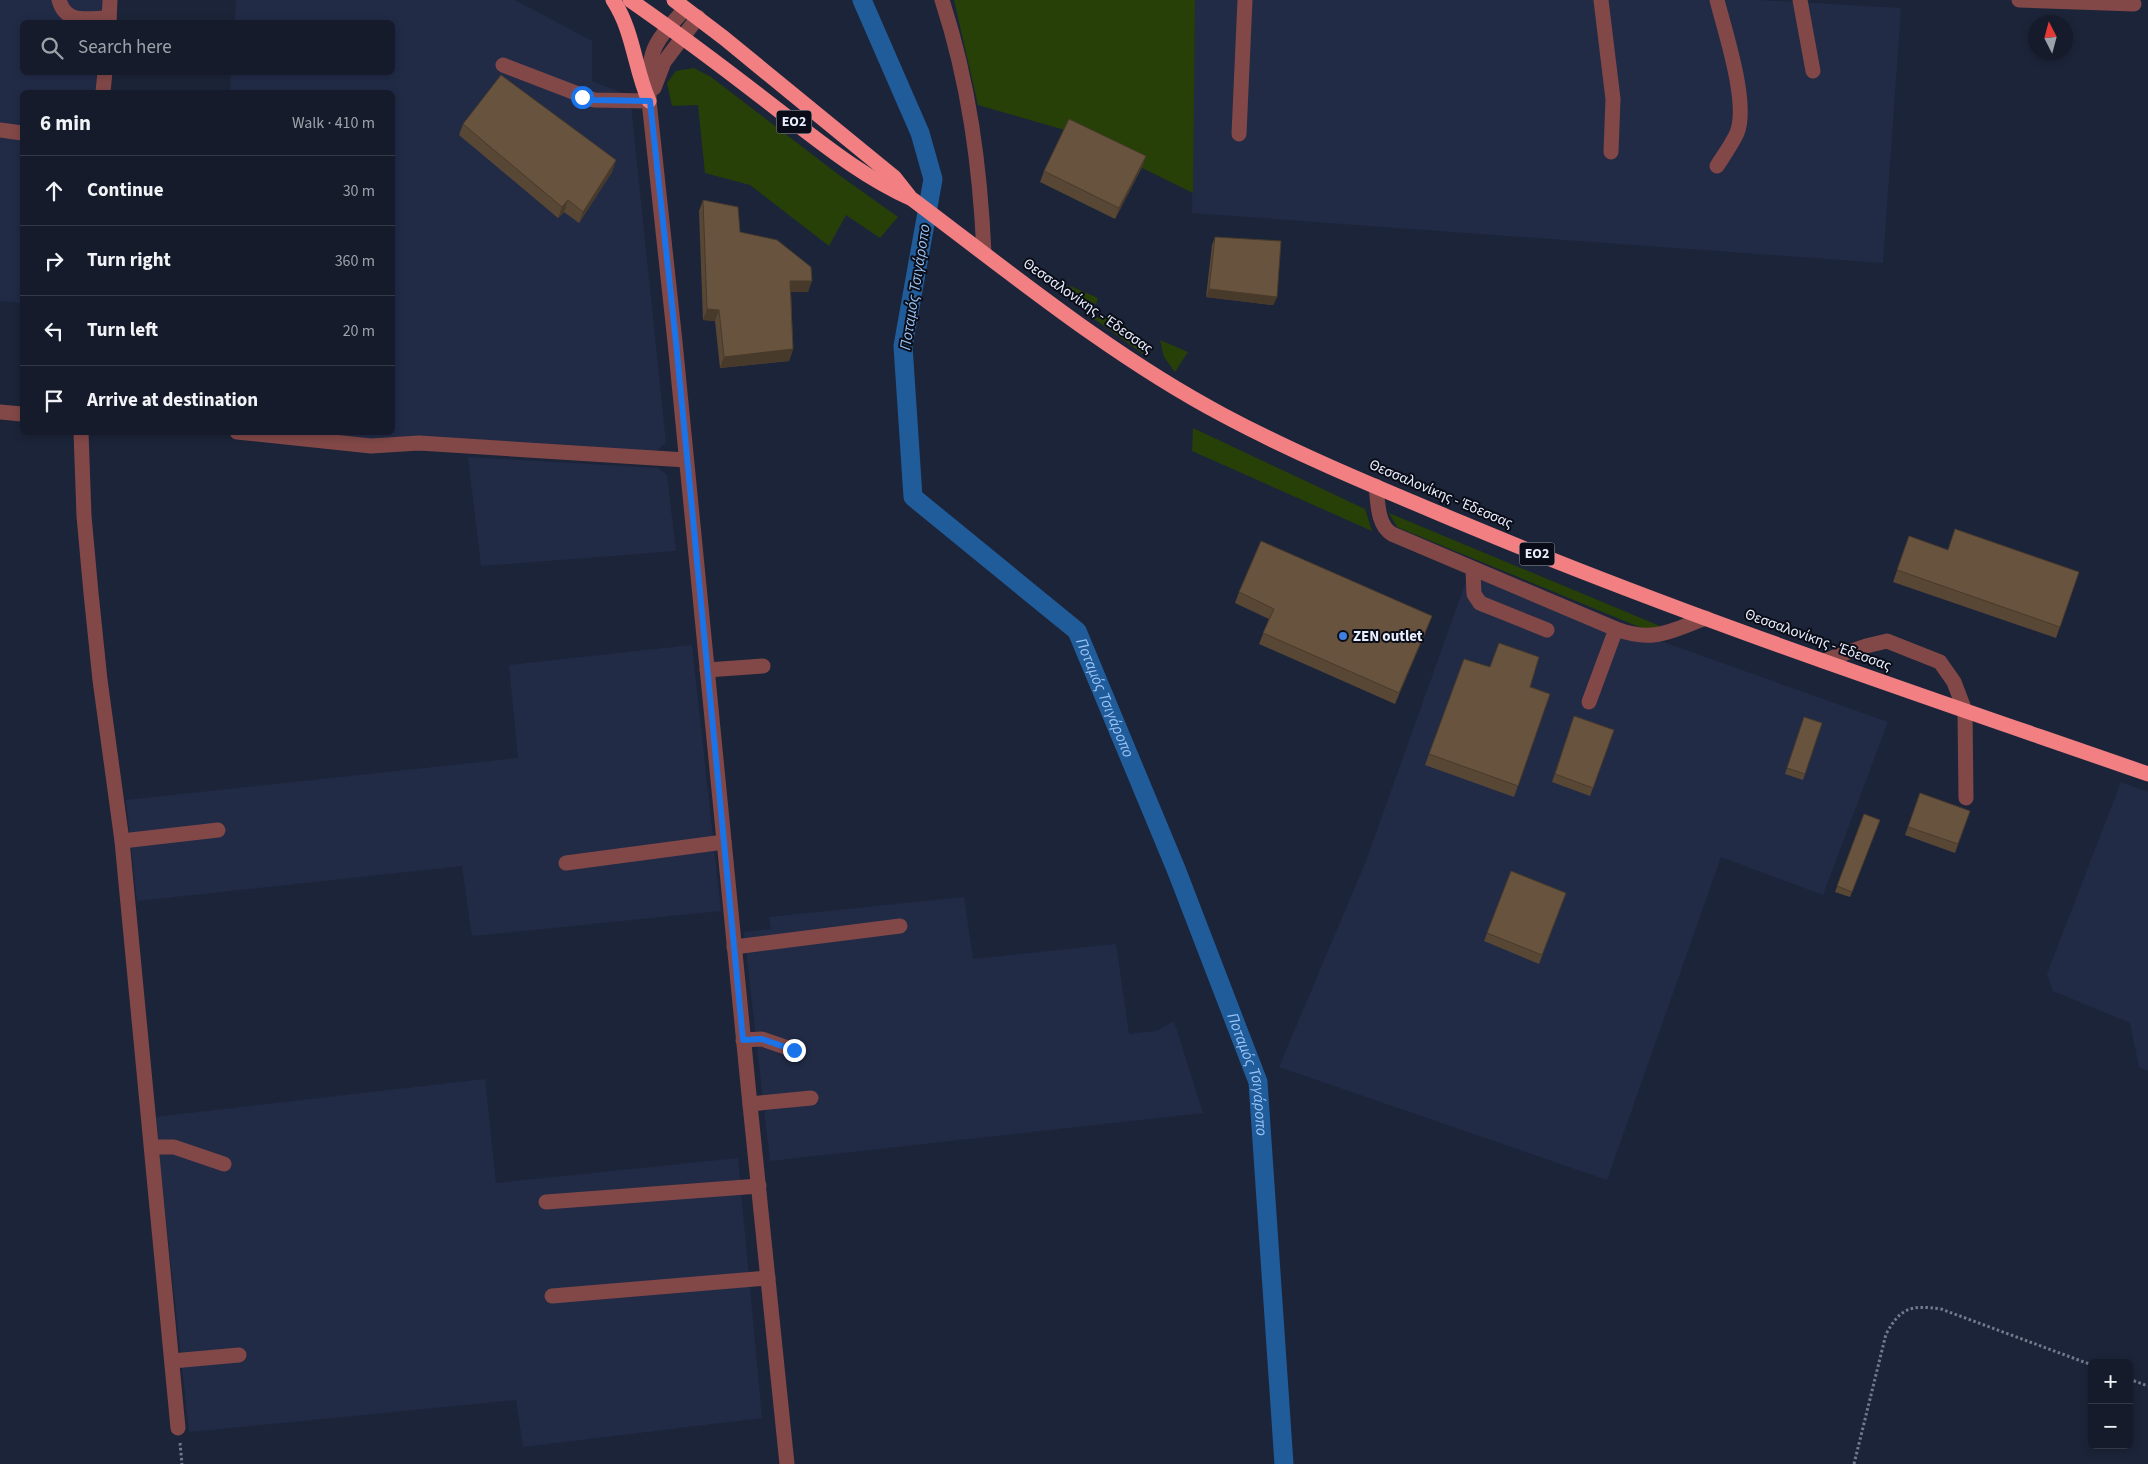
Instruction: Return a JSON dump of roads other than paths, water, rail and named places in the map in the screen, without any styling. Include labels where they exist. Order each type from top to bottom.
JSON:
[{"type":"highway","points":[[613,0],[623,15],[629,30],[641,79],[650,101]]},
{"type":"highway","name":"Θεσσαλονίκης - Έδεσσας","points":[[630,0],[682,36],[851,165],[883,186],[912,199],[1072,319],[1165,382],[1223,415],[1376,486],[1555,562],[1824,661],[2148,774]]},
{"type":"highway","name":"Θεσσαλονίκης - Έδεσσας","points":[[686,9],[894,177],[912,199]]},
{"type":"street","points":[[59,0],[65,14],[73,18],[109,20],[110,0]]},
{"type":"street","points":[[942,0],[958,57],[975,140],[984,253]]},
{"type":"street","points":[[1239,134],[1245,0]]},
{"type":"street","points":[[1601,0],[1613,99],[1611,152]]},
{"type":"street","points":[[1717,0],[1738,85],[1741,116],[1738,131],[1717,166]]},
{"type":"street","points":[[1800,0],[1813,71]]},
{"type":"street","points":[[2019,0],[2134,4]]},
{"type":"street","points":[[650,101],[664,62],[682,36],[686,9]]},
{"type":"street","points":[[686,9],[656,42],[650,56],[650,101],[787,1464]]},
{"type":"street","points":[[503,65],[594,100],[650,101]]},
{"type":"street","points":[[104,90],[105,75]]},
{"type":"street","points":[[0,130],[20,133]]},
{"type":"street","points":[[0,412],[20,414]]},
{"type":"street","points":[[81,435],[84,516],[91,593],[100,680],[122,840],[178,1428]]},
{"type":"street","points":[[288,435],[371,446],[419,443],[686,460]]},
{"type":"street","points":[[1376,486],[1381,522],[1387,531],[1473,570],[1616,629],[1638,636],[1657,636],[1706,618]]},
{"type":"street","points":[[1473,570],[1474,594],[1480,603],[1547,630]]},
{"type":"street","points":[[1590,702],[1616,629]]},
{"type":"street","points":[[1824,661],[1866,646],[1887,641],[1894,642],[1940,662],[1954,682],[1965,711],[1966,798]]},
{"type":"street","points":[[707,670],[763,666]]},
{"type":"street","points":[[122,840],[218,830]]},
{"type":"street","points":[[566,863],[724,842]]},
{"type":"street","points":[[734,947],[900,926]]},
{"type":"street","points":[[743,1040],[762,1039],[794,1050]]},
{"type":"street","points":[[750,1104],[811,1098]]},
{"type":"street","points":[[152,1148],[174,1147],[224,1164]]},
{"type":"street","points":[[546,1202],[758,1186]]},
{"type":"street","points":[[552,1296],[768,1278]]},
{"type":"street","points":[[172,1361],[239,1355]]},
{"type":"waterway","name":"Ποταμός Τσιγάροπο","points":[[862,0],[920,133],[933,179],[903,346],[913,497],[1077,631],[1176,869],[1258,1082],[1284,1464]]},
{"type":"place","name":"ZEN outlet","points":[[1343,636]]}]
